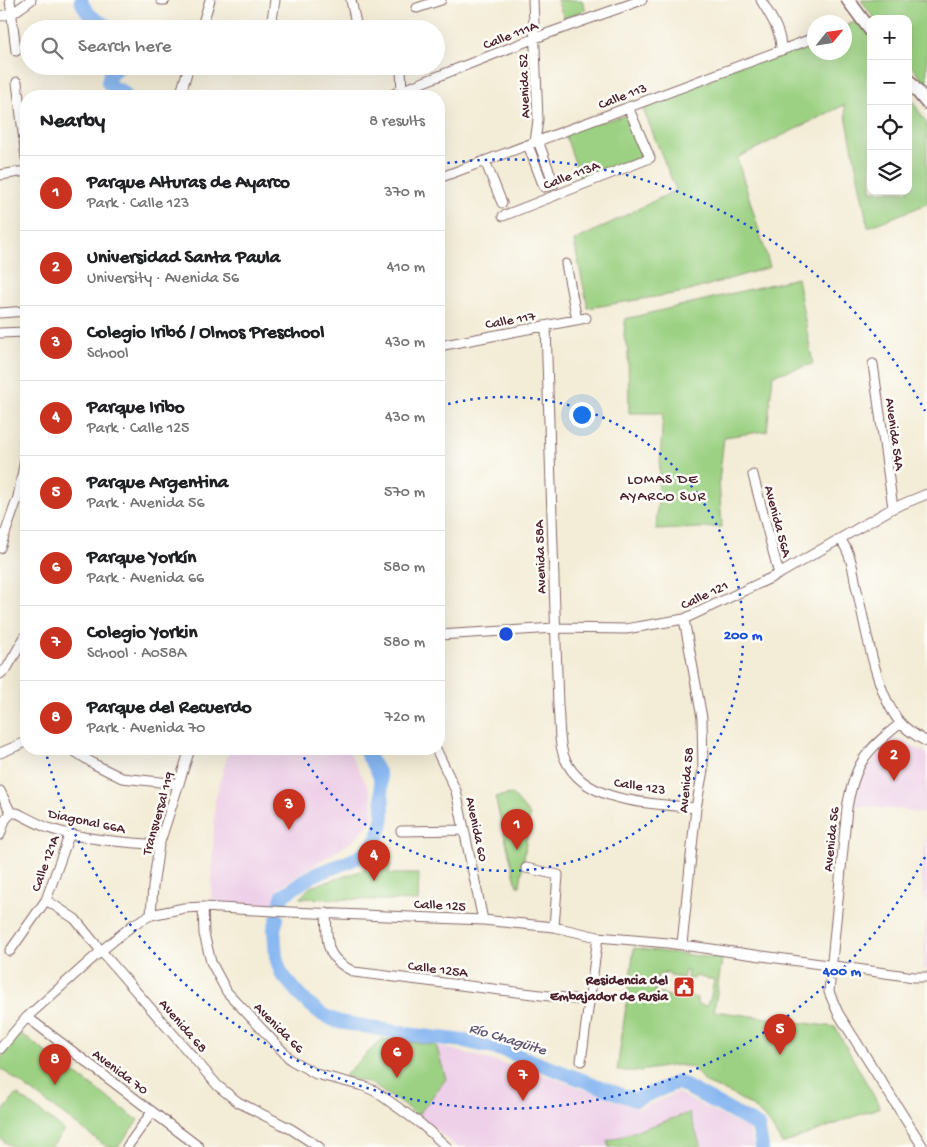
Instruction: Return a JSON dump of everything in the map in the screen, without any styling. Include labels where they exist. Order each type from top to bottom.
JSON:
[{"type":"highway","points":[[848,0],[867,26]]},
{"type":"highway","points":[[912,85],[927,103]]},
{"type":"street","points":[[10,0],[16,51]]},
{"type":"street","points":[[0,16],[13,13],[31,0]]},
{"type":"street","points":[[204,20],[210,0]]},
{"type":"street","points":[[271,20],[275,0]]},
{"type":"street","points":[[351,0],[355,20]]},
{"type":"street","points":[[417,8],[441,0]]},
{"type":"street","name":"Avenida 52","points":[[533,0],[538,120],[534,143]]},
{"type":"street","name":"Calle 111A","points":[[412,90],[536,38],[642,0]]},
{"type":"street","points":[[761,0],[777,27],[781,39],[781,49]]},
{"type":"street","name":"Calle 113","points":[[445,176],[807,40]]},
{"type":"street","points":[[182,90],[187,75]]},
{"type":"street","points":[[401,75],[402,90]]},
{"type":"street","points":[[17,82],[20,107]]},
{"type":"street","name":"Calle 113A","points":[[503,216],[650,158],[628,107]]},
{"type":"street","points":[[485,161],[502,203]]},
{"type":"street","points":[[0,175],[20,172]]},
{"type":"street","name":"Calle 117","points":[[445,345],[581,319],[566,264]]},
{"type":"street","points":[[0,313],[20,312]]},
{"type":"street","name":"Avenida 58A","points":[[546,326],[558,706],[561,742],[565,758],[582,780]]},
{"type":"street","points":[[0,333],[20,332]]},
{"type":"street","name":"Avenida 54A","points":[[872,364],[893,508]]},
{"type":"street","name":"Avenida 56A","points":[[753,475],[779,574]]},
{"type":"street","name":"Calle 121","points":[[445,635],[555,628],[626,629],[684,620],[779,574],[893,508],[927,494]]},
{"type":"street","points":[[0,548],[20,503]]},
{"type":"street","points":[[840,539],[849,552],[879,682],[891,709],[901,723],[927,742]]},
{"type":"street","name":"Avenida 58","points":[[682,944],[696,808],[703,770],[702,718],[684,620]]},
{"type":"street","points":[[0,674],[7,668],[20,645]]},
{"type":"street","name":"Avenida 56","points":[[901,723],[881,738],[868,752],[855,772],[851,786],[847,808],[829,992],[838,1013],[921,1146]]},
{"type":"street","points":[[0,753],[20,745]]},
{"type":"street","points":[[80,755],[122,778],[179,784]]},
{"type":"street","name":"Transversal 119","points":[[151,915],[159,846],[188,755]]},
{"type":"street","name":"Avenida 60","points":[[439,755],[456,792],[483,920]]},
{"type":"street","name":"Calle 123","points":[[582,780],[595,790],[610,796],[696,808]]},
{"type":"street","points":[[0,791],[11,813],[5,820],[0,835]]},
{"type":"street","name":"Diagonal 66A","points":[[11,813],[17,813],[48,828],[100,840],[159,846]]},
{"type":"street","points":[[401,831],[464,830]]},
{"type":"street","name":"Calle 121A","points":[[10,951],[46,900],[70,833]]},
{"type":"street","points":[[526,868],[558,875],[554,927]]},
{"type":"street","name":"Avenida 68","points":[[46,900],[75,918],[101,951],[218,1086],[238,1102],[291,1128],[320,1147]]},
{"type":"street","name":"Calle 125","points":[[0,1049],[27,1017],[134,924],[151,915],[184,908],[203,907],[483,920],[554,927],[598,937],[682,944],[914,977],[927,977]]},
{"type":"street","name":"Avenida 66","points":[[203,907],[204,934],[211,962],[227,992],[291,1060],[316,1074],[363,1086],[374,1091],[421,1124],[447,1147]]},
{"type":"street","name":"Calle 125A","points":[[326,913],[328,943],[332,956],[340,965],[354,972],[590,1001]]},
{"type":"street","points":[[581,1061],[598,937]]},
{"type":"street","name":"Avenida 70","points":[[27,1017],[199,1147]]},
{"type":"street","points":[[127,1147],[152,1112]]},
{"type":"shaded area","points":[[898,739],[927,753],[927,814],[897,809],[856,806],[859,786],[869,765],[885,746],[892,740]]},
{"type":"shaded area","points":[[227,755],[351,755],[371,793],[373,806],[372,820],[354,840],[278,888],[276,905],[211,903],[215,800]]},
{"type":"shaded area","points":[[927,829],[927,969],[924,969],[926,906],[921,871]]},
{"type":"shaded area","points":[[436,1045],[544,1075],[639,1109],[677,1093],[748,1129],[753,1147],[457,1147],[418,1115],[446,1079]]},
{"type":"green space","points":[[557,0],[582,0],[586,10],[564,18]]},
{"type":"green space","points":[[861,0],[927,0],[927,86],[912,67],[912,15],[872,15]]},
{"type":"green space","points":[[862,19],[867,27],[867,195],[912,195],[912,100],[927,124],[927,204],[868,227],[844,105],[737,158],[770,267],[685,292],[588,308],[574,241],[676,190],[643,109],[709,77],[807,40],[807,60],[852,60],[852,23]]},
{"type":"green space","points":[[628,115],[643,156],[581,180],[564,131]]},
{"type":"green space","points":[[797,278],[813,364],[773,375],[767,431],[724,437],[719,481],[722,527],[656,530],[663,413],[629,413],[628,351],[624,337],[625,319]]},
{"type":"green space","points":[[512,794],[530,815],[520,886],[517,886],[495,797]]},
{"type":"green space","points":[[391,864],[389,874],[419,874],[418,901],[300,898],[310,887],[364,870]]},
{"type":"green space","points":[[634,948],[722,959],[714,1011],[835,1027],[880,1107],[782,1144],[768,1121],[752,1106],[732,1094],[706,1083],[692,1067],[676,1065],[640,1071],[617,1071]],"holes":[[[685,971],[688,971],[687,978],[694,979],[695,976],[714,980],[710,1001],[708,1001],[707,1006],[697,1004],[697,998],[685,995],[684,999],[655,993],[658,974],[665,975],[665,972],[670,973],[670,976],[683,978]]]},
{"type":"green space","points":[[20,1033],[138,1120],[118,1147],[107,1147],[0,1068],[0,1060]]},
{"type":"green space","points":[[382,1039],[436,1045],[446,1079],[418,1115],[370,1083],[344,1076]]},
{"type":"green space","points":[[17,1094],[64,1130],[52,1147],[12,1147],[0,1138],[0,1115]]},
{"type":"green space","points":[[689,1113],[701,1147],[609,1147],[607,1141]]},
{"type":"waterway","name":"Río Chagüite","points":[[81,0],[86,11],[97,20]]},
{"type":"waterway","name":"Río Chagüite","points":[[110,75],[108,82],[111,87],[119,90]]},
{"type":"waterway","name":"Río Chagüite","points":[[280,905],[283,895],[312,876],[358,857],[377,838],[383,813],[381,782],[378,772],[368,755]]},
{"type":"waterway","name":"Río Chagüite","points":[[277,919],[274,929],[276,957],[281,973],[303,999],[323,1015],[339,1022],[414,1035],[465,1041],[506,1051],[635,1100],[678,1082],[758,1126],[762,1147]]},
{"type":"place","name":"Universidad Santa Paula","points":[[894,781]]},
{"type":"place","name":"Colegio Iribó / Olmos Preschool","points":[[289,830]]},
{"type":"place","name":"Parque Alturas de Ayarco","points":[[517,850]]},
{"type":"place","name":"Parque Iribo","points":[[374,881]]},
{"type":"place","name":"Residencia del Embajador de Rusia","points":[[684,987]]},
{"type":"place","name":"Parque Argentina","points":[[780,1055]]},
{"type":"place","name":"Parque Yorkín","points":[[397,1078]]},
{"type":"place","name":"Parque del Recuerdo","points":[[55,1085]]},
{"type":"place","name":"Colegio Yorkin","points":[[523,1101]]},
{"type":"district","name":"LOMAS DE AYARCO SUR","points":[[663,486]]}]
